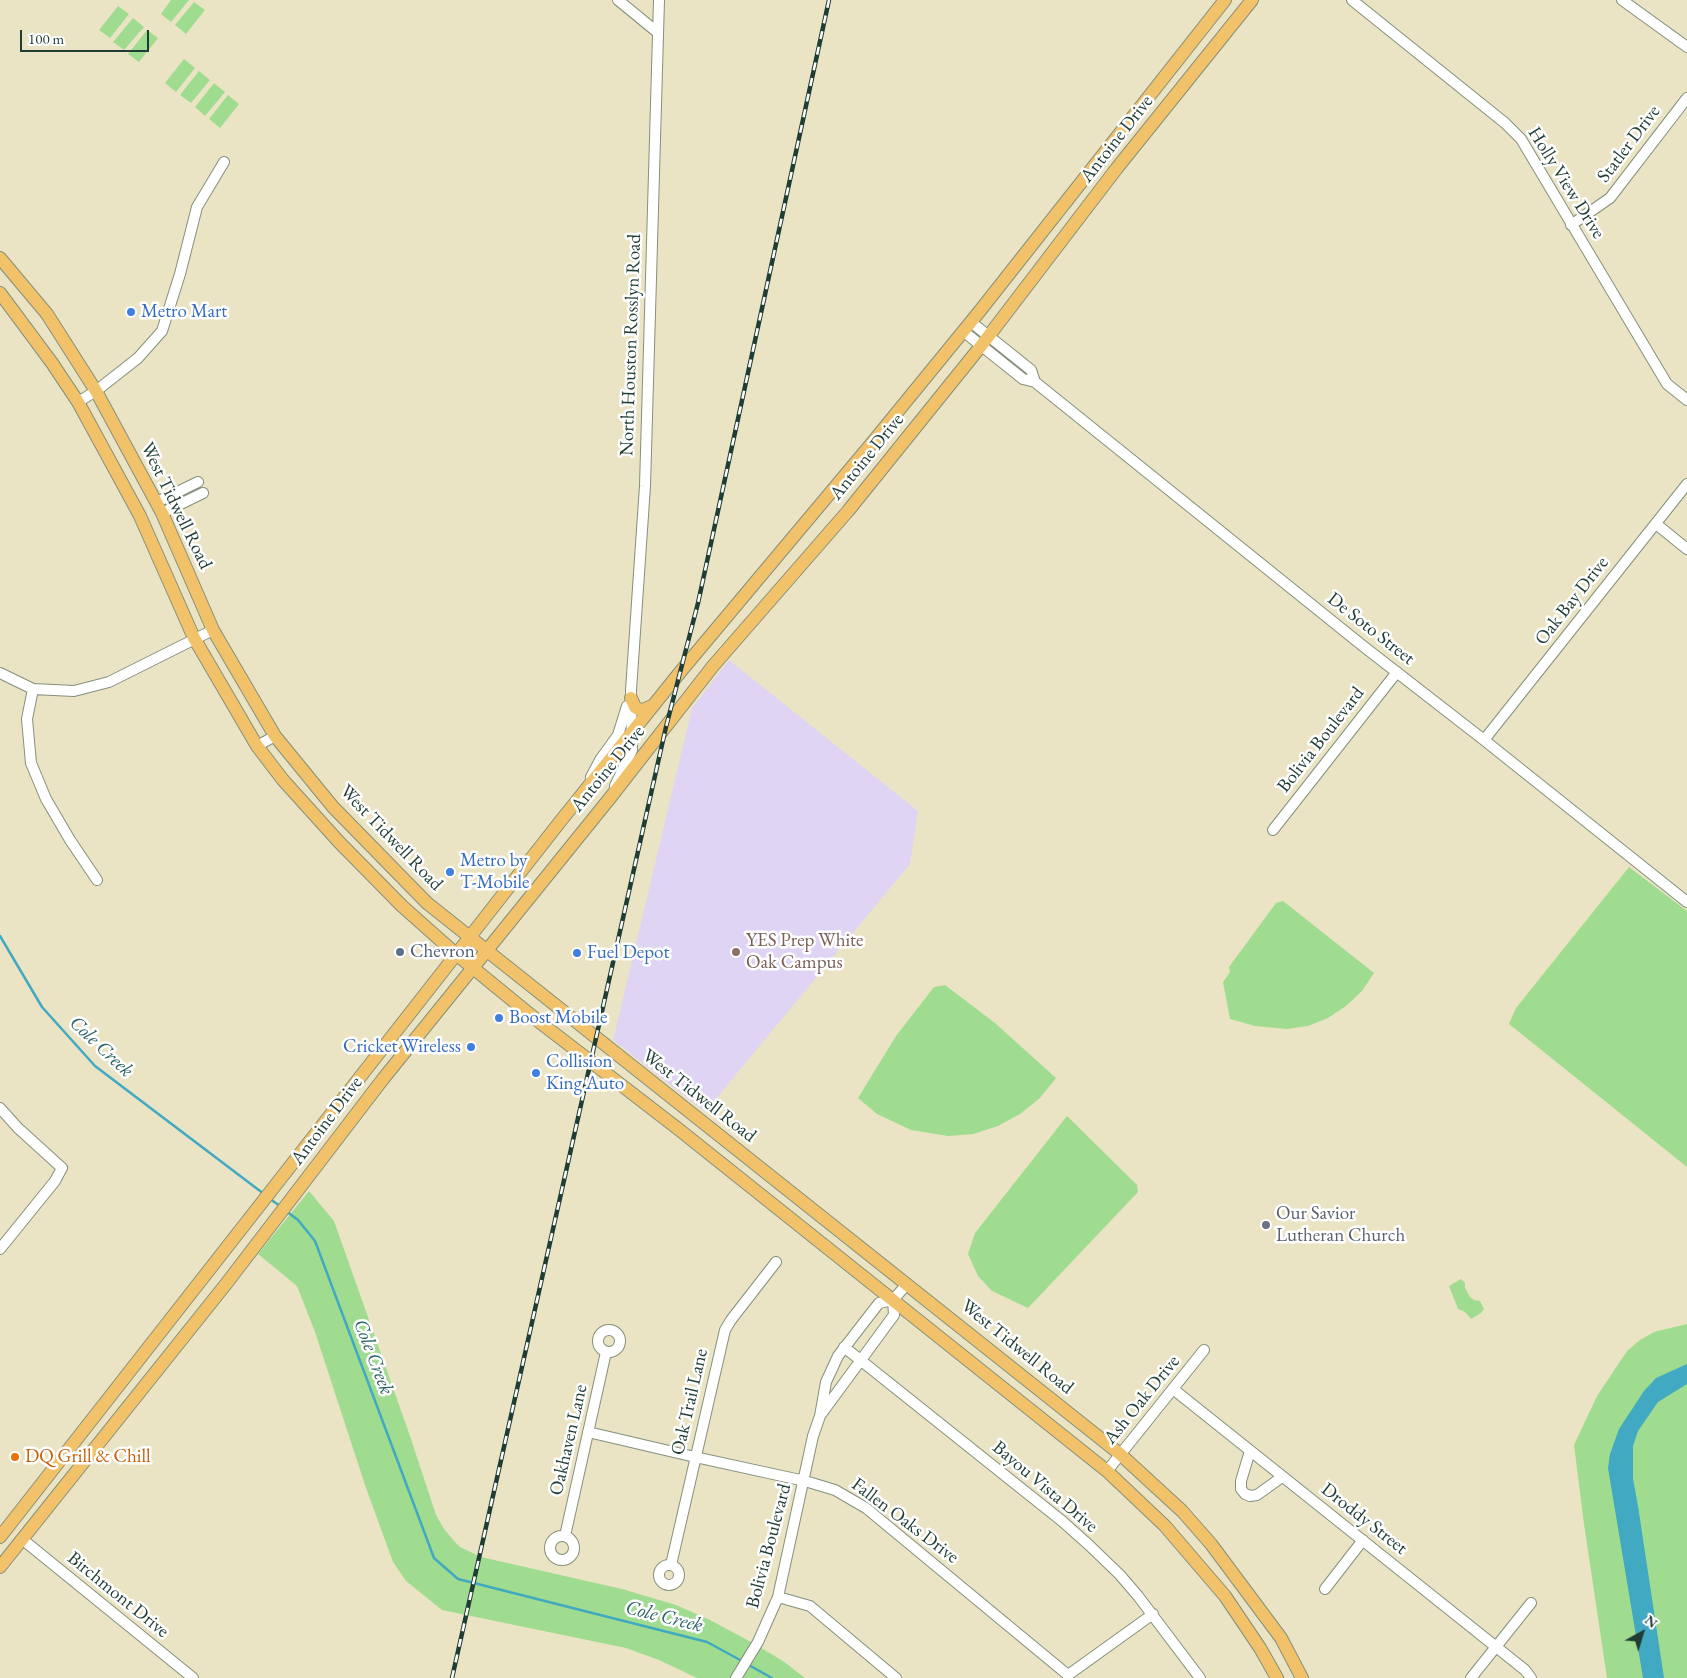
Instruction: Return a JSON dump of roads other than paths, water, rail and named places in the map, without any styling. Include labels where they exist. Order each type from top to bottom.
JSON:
[{"type":"main road","name":"Antoine Drive","points":[[4,1532],[255,1209],[680,671],[967,327],[1225,0]]},
{"type":"main road","name":"Antoine Drive","points":[[0,1567],[187,1333],[383,1079],[610,798],[713,666],[848,510],[985,341],[1113,173],[1252,0]]},
{"type":"main road","name":"West Tidwell Road","points":[[0,258],[47,314],[96,391],[160,508],[213,630],[275,736],[333,807],[427,903],[1120,1454],[1182,1511],[1211,1544],[1242,1583],[1281,1638],[1302,1678]]},
{"type":"main road","name":"West Tidwell Road","points":[[0,293],[52,363],[78,402],[140,516],[194,638],[257,746],[287,785],[339,842],[402,906],[472,968],[677,1128],[1107,1471],[1165,1526],[1225,1596],[1260,1648],[1277,1678]]},
{"type":"main road","points":[[140,516],[160,508]]},
{"type":"main road","points":[[631,694],[635,707],[638,709],[643,710],[654,704]]},
{"type":"main road","points":[[559,823],[576,839]]},
{"type":"main road","points":[[564,1040],[577,1023]]},
{"type":"main road","points":[[677,1128],[690,1112]]},
{"type":"main road","points":[[775,1206],[788,1190]]},
{"type":"main road","points":[[170,1319],[187,1333]]},
{"type":"main road","points":[[1013,1395],[1027,1379]]},
{"type":"main road","points":[[98,1413],[114,1426]]},
{"type":"main road","points":[[4,1532],[22,1539]]},
{"type":"main road","points":[[1225,1596],[1242,1583]]},
{"type":"street","points":[[618,0],[657,32]]},
{"type":"street","name":"North Houston Rosslyn Road","points":[[610,798],[632,750],[631,694],[645,486],[659,0]]},
{"type":"street","name":"Holly View Drive","points":[[1352,0],[1513,131],[1528,150],[1667,384],[1687,400]]},
{"type":"street","points":[[1622,0],[1687,47]]},
{"type":"street","name":"Statler Drive","points":[[1571,225],[1610,198],[1687,98]]},
{"type":"street","points":[[78,402],[96,391],[138,358],[162,331],[180,274],[196,207],[224,162]]},
{"type":"street","name":"De Soto Street","points":[[967,327],[985,341],[1023,380],[1036,382],[1687,902]]},
{"type":"street","points":[[160,508],[198,482]]},
{"type":"street","name":"Oak Bay Drive","points":[[1484,740],[1687,484]]},
{"type":"street","points":[[160,508],[203,493]]},
{"type":"street","points":[[1656,524],[1687,549]]},
{"type":"street","points":[[0,673],[33,689],[74,691],[109,682],[213,630]]},
{"type":"street","name":"Bolivia Boulevard","points":[[1273,830],[1397,672]]},
{"type":"street","points":[[33,689],[27,719],[31,763],[46,799],[70,840],[97,880]]},
{"type":"street","name":"North Houston Rosslyn Road","points":[[579,798],[600,760],[618,735],[631,694]]},
{"type":"street","points":[[257,746],[275,736]]},
{"type":"street","points":[[0,1108],[18,1128],[62,1168],[55,1181],[0,1249]]},
{"type":"street","name":"Oak Trail Lane","points":[[672,1565],[725,1330],[776,1262]]},
{"type":"street","name":"Bolivia Boulevard","points":[[736,1678],[758,1642],[778,1597],[820,1416],[826,1382],[838,1356],[879,1302],[893,1300],[906,1284]]},
{"type":"street","name":"Bolivia Boulevard","points":[[820,1416],[894,1315],[893,1300]]},
{"type":"street","name":"Bayou Vista Drive","points":[[844,1347],[1062,1521],[1120,1575],[1200,1678]]},
{"type":"street","name":"Ash Oak Drive","points":[[1107,1471],[1204,1350]]},
{"type":"street","name":"Oakhaven Lane","points":[[565,1536],[606,1352]]},
{"type":"street","name":"Droddy Street","points":[[1172,1389],[1526,1670],[1531,1678]]},
{"type":"street","name":"Fallen Oaks Drive","points":[[588,1432],[804,1481],[835,1490],[866,1508],[1068,1675],[1152,1614]]},
{"type":"street","points":[[1250,1451],[1241,1481],[1241,1489],[1245,1494],[1250,1496],[1257,1495],[1282,1477]]},
{"type":"street","name":"Birchmont Drive","points":[[22,1539],[192,1678]]},
{"type":"street","points":[[1325,1589],[1362,1540]]},
{"type":"street","points":[[778,1597],[810,1606],[896,1678]]},
{"type":"street","points":[[1471,1678],[1530,1603]]},
{"type":"water","points":[[1687,1364],[1687,1384],[1658,1402],[1638,1431],[1633,1446],[1633,1479],[1664,1678],[1643,1678],[1608,1468],[1610,1454],[1619,1429],[1644,1391],[1656,1378]]},
{"type":"waterway","name":"Cole Creek","points":[[0,936],[42,1007],[95,1066],[264,1194]]},
{"type":"waterway","name":"Cole Creek","points":[[270,1199],[280,1206]]},
{"type":"waterway","name":"Cole Creek","points":[[286,1211],[298,1220],[315,1241],[434,1558],[458,1579],[707,1642],[742,1661]]},
{"type":"waterway","name":"Cole Creek","points":[[747,1664],[772,1678]]},
{"type":"railway","points":[[452,1678],[666,727],[698,603],[829,0]]},
{"type":"place","name":"Metro Mart","points":[[131,312]]},
{"type":"place","name":"Metro by T-Mobile","points":[[450,872]]},
{"type":"place","name":"Chevron","points":[[400,952]]},
{"type":"place","name":"YES Prep White Oak Campus","points":[[736,952]]},
{"type":"place","name":"Fuel Depot","points":[[577,953]]},
{"type":"place","name":"Boost Mobile","points":[[499,1018]]},
{"type":"place","name":"Cricket Wireless","points":[[471,1047]]},
{"type":"place","name":"Collision King Auto","points":[[536,1073]]},
{"type":"place","name":"Our Savior Lutheran Church","points":[[1266,1225]]},
{"type":"place","name":"DQ Grill & Chill","points":[[15,1457]]}]
